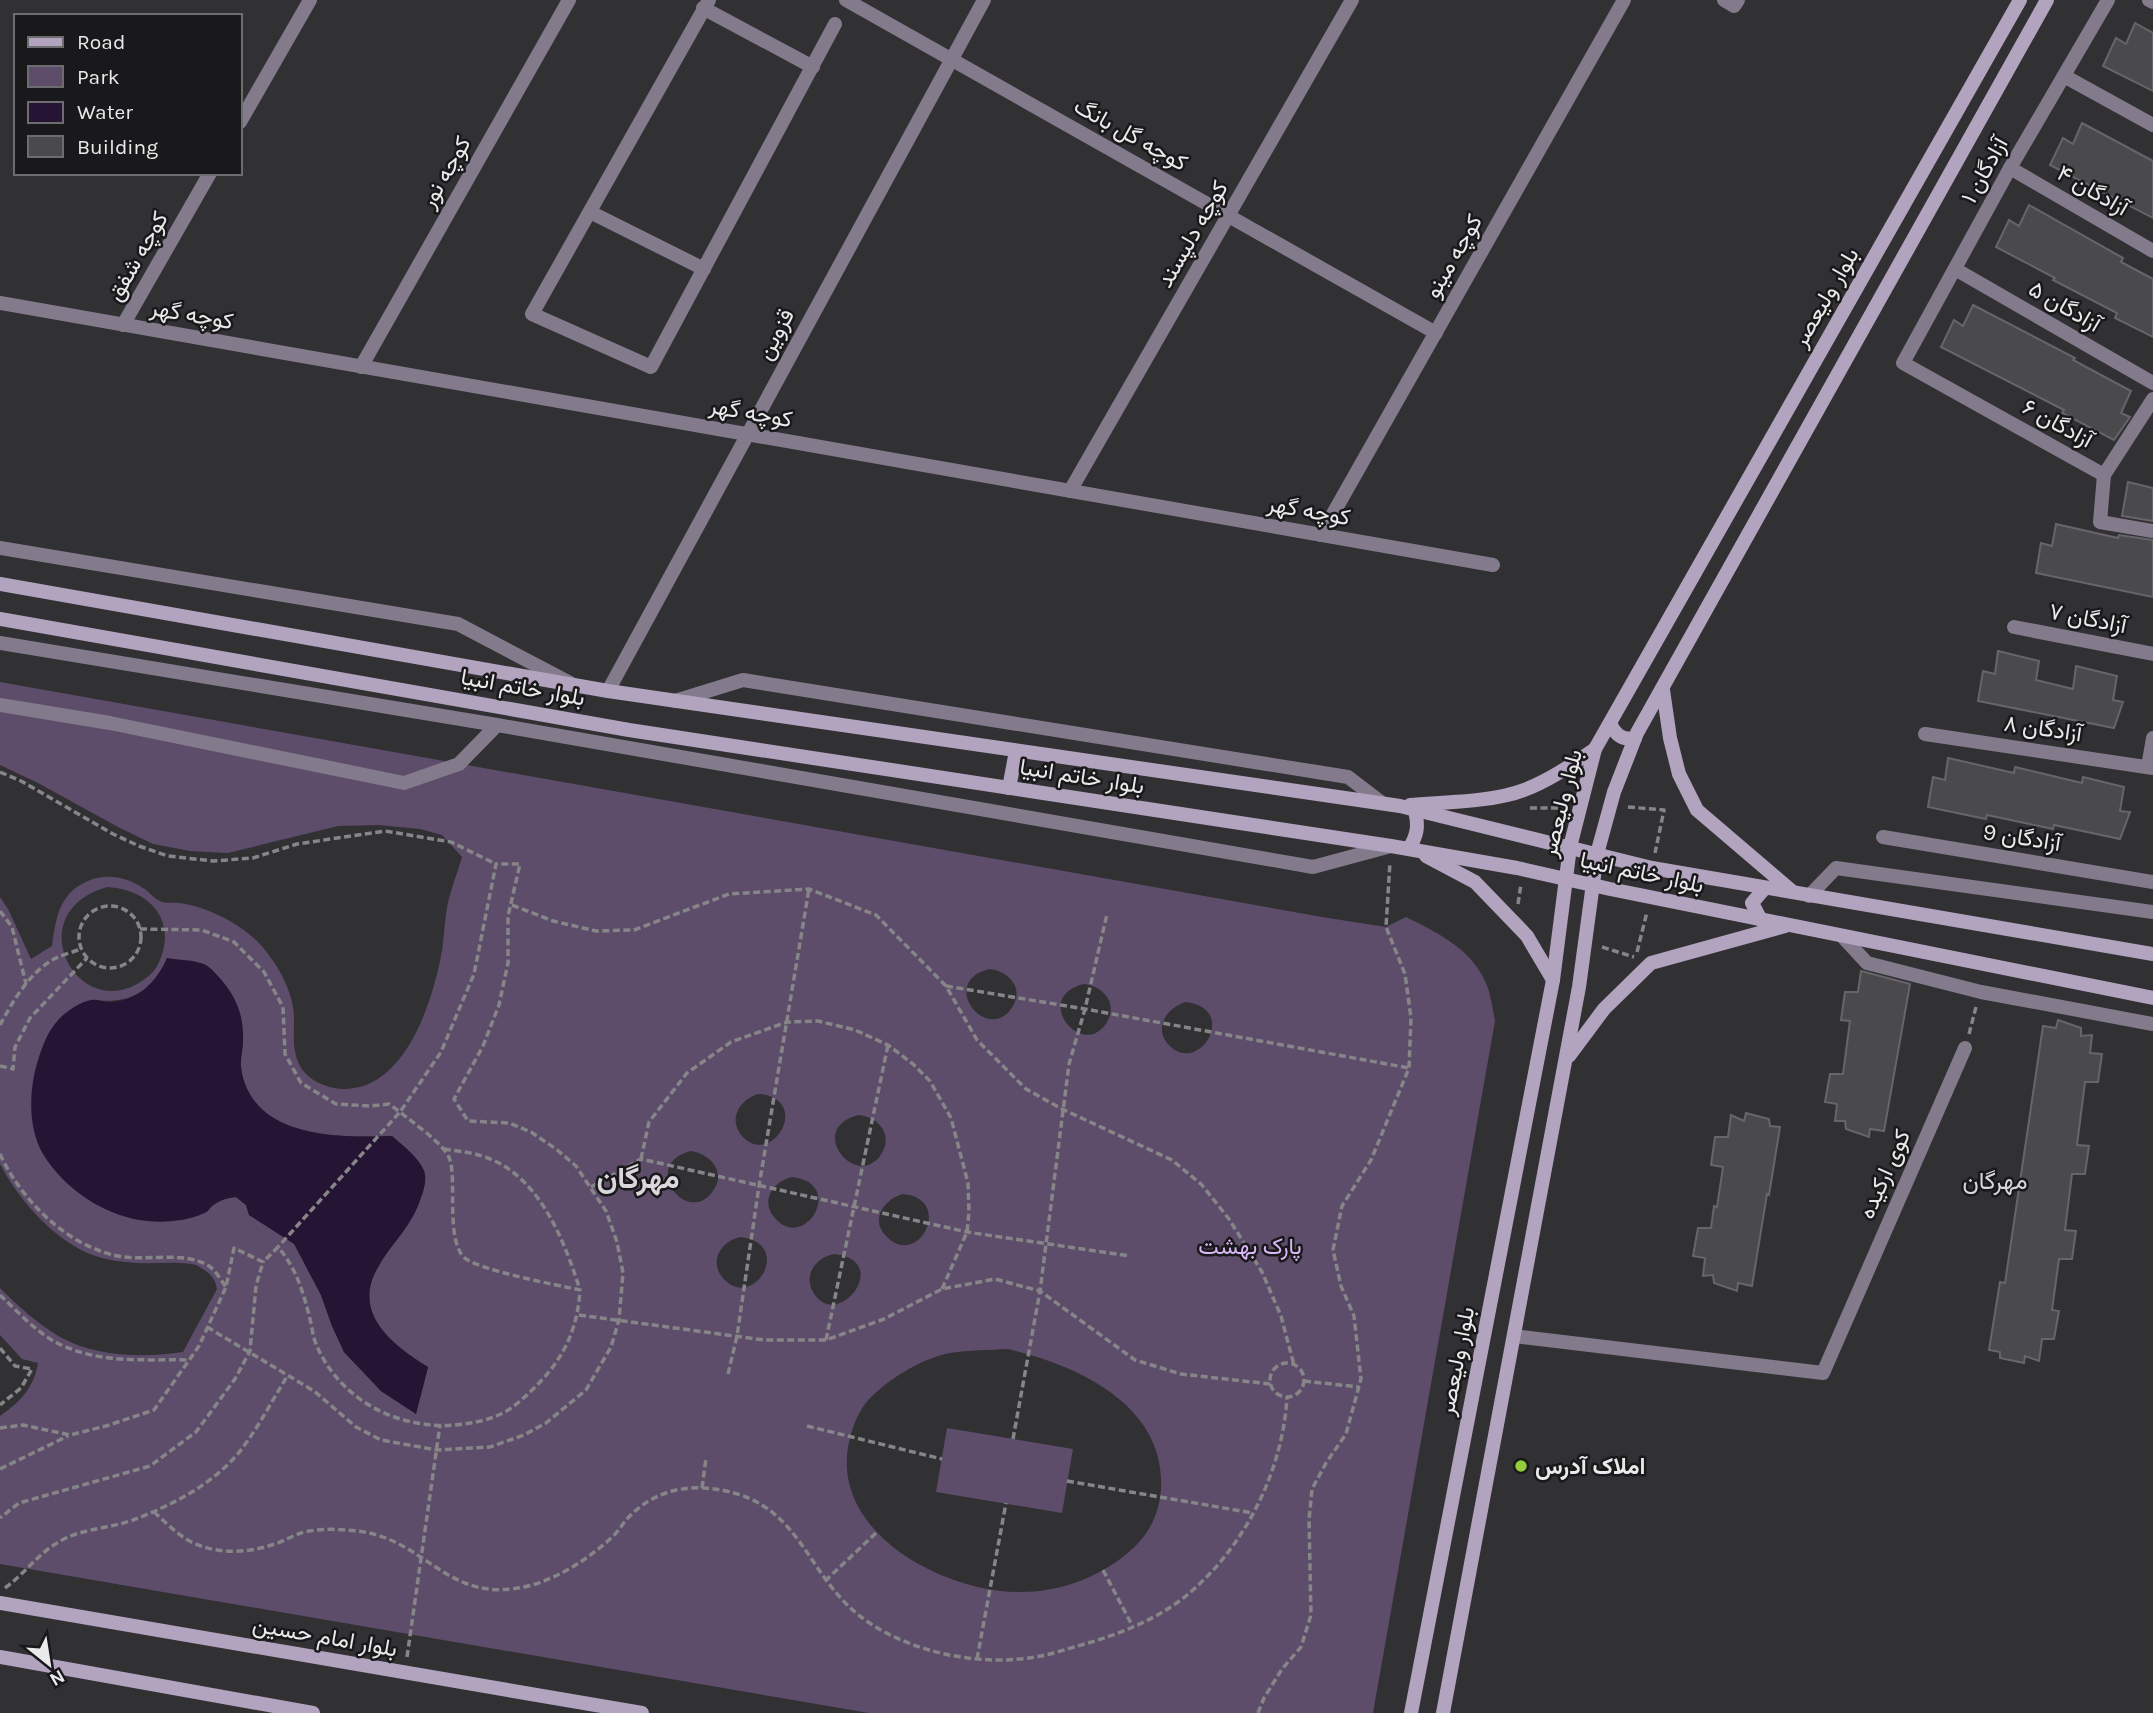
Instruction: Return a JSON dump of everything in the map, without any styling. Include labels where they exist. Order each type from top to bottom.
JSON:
[{"type":"main road","name":"بلوار ولیعصر","points":[[1411,1713],[1553,980],[1570,847],[1595,749],[2020,0]]},
{"type":"main road","name":"بلوار ولیعصر","points":[[1443,1713],[1566,1060],[1597,854],[1614,792],[1635,738],[2047,0]]},
{"type":"main road","points":[[1945,132],[1967,144]]},
{"type":"main road","name":"بلوار خاتم انبیا","points":[[0,584],[673,702],[1400,806],[1652,868],[2153,954]]},
{"type":"main road","name":"بلوار خاتم انبیا","points":[[0,619],[629,730],[1391,846],[2153,998]]},
{"type":"main road","points":[[1663,690],[1670,738],[1679,774],[1697,810],[1802,895]]},
{"type":"main road","points":[[1611,724],[1615,734],[1620,737],[1635,738]]},
{"type":"main road","points":[[1400,806],[1477,799],[1522,791],[1556,775],[1595,749]]},
{"type":"main road","points":[[1009,788],[1016,751]]},
{"type":"main road","points":[[1415,811],[1419,824],[1412,850],[1475,882],[1527,936],[1553,980]]},
{"type":"main road","points":[[1761,920],[1752,903],[1765,888]]},
{"type":"main road","points":[[1566,1060],[1604,1009],[1651,963],[1789,925]]},
{"type":"main road","name":"بلوار امام حسین","points":[[0,1603],[642,1713]]},
{"type":"main road","points":[[0,1657],[313,1713]]},
{"type":"street","points":[[242,119],[310,0]]},
{"type":"street","name":"کوچه نور","points":[[361,367],[569,0]]},
{"type":"street","name":"کوچه گل بانگ","points":[[846,0],[1436,332]]},
{"type":"street","name":"قزوین","points":[[608,691],[984,0]]},
{"type":"street","name":"کوچه دلپسند","points":[[1070,491],[1352,0]]},
{"type":"street","name":"کوچه مینو","points":[[1321,535],[1624,0]]},
{"type":"street","points":[[1724,0],[1734,6],[1738,0]]},
{"type":"street","name":"آزادگان ۱","points":[[1903,363],[2010,169],[2108,0]]},
{"type":"street","points":[[813,67],[706,4],[532,314],[651,367],[813,67],[835,24]]},
{"type":"street","points":[[2064,76],[2153,125]]},
{"type":"street","name":"آزادگان ۴","points":[[2010,169],[2153,251]]},
{"type":"street","name":"کوچه شفق","points":[[123,325],[210,175]]},
{"type":"street","points":[[590,212],[704,269]]},
{"type":"street","name":"آزادگان ۵","points":[[1955,269],[2153,383]]},
{"type":"street","name":"کوچه گهر","points":[[0,303],[1493,565]]},
{"type":"street","name":"آزادگان ۶","points":[[1903,363],[2104,475],[2101,522],[2153,531]]},
{"type":"street","points":[[2104,475],[2153,399]]},
{"type":"street","points":[[0,548],[458,624],[574,685]]},
{"type":"street","name":"آزادگان ۷","points":[[2014,627],[2153,654]]},
{"type":"street","points":[[0,643],[497,725],[1313,867],[1391,846]]},
{"type":"street","points":[[673,702],[743,680],[1348,777],[1382,803]]},
{"type":"street","points":[[0,705],[110,723],[404,783],[459,764],[497,725]]},
{"type":"street","name":"آزادگان ۸","points":[[1925,734],[2150,767]]},
{"type":"street","points":[[2150,767],[2153,738]]},
{"type":"street","name":"آزادگان 9","points":[[1883,837],[2153,882]]},
{"type":"street","points":[[1802,895],[1836,868],[2153,912]]},
{"type":"street","points":[[1842,936],[1867,963],[1981,992],[2153,1024]]},
{"type":"street","name":"کوی ارکیده","points":[[1514,1336],[1823,1373],[1965,1048]]},
{"type":"path","points":[[0,772],[21,781],[114,834],[168,856],[213,861],[253,858],[297,844],[385,831],[451,842],[496,864],[520,864],[508,916],[508,963],[499,1005],[483,1046],[454,1099],[468,1121],[509,1123],[531,1132],[556,1149],[576,1166],[606,1211],[617,1242],[623,1273],[619,1320],[611,1347],[586,1391],[546,1423],[524,1435],[490,1447],[437,1450],[381,1440],[356,1427],[314,1391],[207,1327]]},
{"type":"path","points":[[1258,1713],[1282,1669],[1301,1647],[1311,1615],[1309,1520],[1312,1489],[1346,1434],[1362,1380],[1354,1316],[1341,1286],[1333,1250],[1342,1206],[1371,1160],[1409,1068],[1411,1018],[1405,974],[1386,927],[1391,846]]},
{"type":"path","points":[[0,1518],[19,1503],[150,1466],[196,1432],[235,1379],[250,1351],[257,1286],[263,1262],[400,1112],[441,1052],[474,974],[496,864]]},
{"type":"path","points":[[512,905],[553,921],[596,931],[634,930],[729,894],[809,889],[876,915],[946,986],[977,1040],[1026,1089],[1062,1109],[1172,1160],[1202,1185],[1229,1219],[1262,1272],[1281,1316],[1294,1364],[1302,1371],[1304,1381],[1297,1394],[1287,1398],[1276,1394],[1269,1379],[1274,1368],[1284,1363],[1294,1364]]},
{"type":"path","points":[[728,1374],[737,1336],[759,1185],[809,889]]},
{"type":"path","points":[[100,908],[121,908],[130,913],[140,929],[139,950],[125,964],[104,968],[87,958],[81,949],[80,929],[91,912],[100,908]]},
{"type":"path","points":[[0,911],[12,927],[26,984]]},
{"type":"path","points":[[1013,1439],[1040,1291],[1069,1064],[1107,915]]},
{"type":"path","points":[[140,929],[202,930],[234,942],[264,972],[283,1007],[285,1054],[301,1083],[336,1104],[389,1104],[443,1149],[450,1160],[457,1243],[465,1258],[486,1267],[580,1290]]},
{"type":"path","points":[[0,1025],[26,984],[38,971],[55,958],[81,949]]},
{"type":"path","points":[[0,1066],[13,1069],[15,1047],[30,1018],[87,958]]},
{"type":"path","points":[[946,986],[1409,1068]]},
{"type":"path","points":[[1965,1048],[1981,992]]},
{"type":"path","points":[[641,1159],[649,1122],[687,1073],[731,1042],[787,1022],[818,1021],[855,1030],[888,1045],[913,1064],[930,1081],[951,1118],[968,1182],[967,1233],[942,1289]]},
{"type":"path","points":[[826,1340],[888,1045]]},
{"type":"path","points":[[278,1247],[299,1279],[315,1343],[341,1383],[356,1396],[389,1417],[412,1423],[463,1425],[511,1408],[544,1380],[569,1342],[579,1315],[580,1290],[569,1254],[555,1225],[536,1196],[514,1172],[483,1156],[443,1149]]},
{"type":"path","points":[[0,1154],[10,1177],[32,1202],[84,1246],[119,1256],[197,1261],[209,1266],[226,1287]]},
{"type":"path","points":[[591,1187],[641,1159],[967,1233],[1130,1256]]},
{"type":"path","points":[[0,1468],[70,1435],[154,1410],[189,1360],[207,1327],[226,1287],[234,1248],[263,1262]]},
{"type":"path","points":[[579,1315],[764,1340],[826,1340],[884,1319],[942,1289],[995,1279],[1040,1291],[1135,1360],[1181,1374],[1270,1384]]},
{"type":"path","points":[[0,1295],[37,1329],[75,1351],[108,1359],[189,1360]]},
{"type":"path","points":[[0,1348],[15,1366],[32,1369],[21,1388],[0,1405]]},
{"type":"path","points":[[0,1591],[15,1580],[40,1553],[65,1538],[88,1530],[116,1526],[154,1512],[187,1495],[220,1471],[245,1445],[288,1375]]},
{"type":"path","points":[[1304,1381],[1359,1387]]},
{"type":"path","points":[[154,1512],[185,1538],[204,1547],[221,1550],[254,1550],[303,1533],[359,1531],[387,1539],[421,1557],[455,1580],[487,1591],[509,1590],[536,1584],[582,1562],[613,1537],[631,1513],[652,1499],[675,1489],[702,1488],[750,1497],[773,1512],[795,1534],[825,1581],[870,1624],[905,1641],[935,1651],[977,1659],[1009,1660],[1039,1656],[1103,1639],[1152,1618],[1191,1592],[1220,1564],[1253,1513],[1279,1445],[1287,1398]]},
{"type":"path","points":[[0,1428],[23,1425],[70,1435]]},
{"type":"path","points":[[404,1672],[440,1425]]},
{"type":"path","points":[[807,1426],[942,1459]]},
{"type":"path","points":[[702,1488],[706,1458]]},
{"type":"path","points":[[1067,1481],[1253,1513]]},
{"type":"path","points":[[977,1659],[1006,1503]]},
{"type":"path","points":[[825,1581],[876,1533]]},
{"type":"path","points":[[1103,1570],[1134,1627]]},
{"type":"green space","name":"پارک بهشت","points":[[0,682],[1322,917],[1386,927],[1406,917],[1455,945],[1482,975],[1488,988],[1495,1021],[1373,1713],[869,1713],[0,1564],[0,1416],[25,1394],[38,1363],[22,1359],[0,1335],[0,1288],[28,1314],[74,1344],[104,1352],[137,1355],[183,1352],[217,1289],[210,1274],[196,1265],[119,1261],[96,1256],[76,1247],[50,1228],[27,1204],[0,1164],[0,897],[31,959],[52,946],[58,916],[71,892],[88,881],[102,877],[130,881],[162,902],[201,908],[231,921],[256,940],[270,957],[287,987],[293,1009],[297,1060],[304,1072],[320,1084],[346,1089],[366,1085],[384,1075],[399,1060],[421,1022],[435,980],[448,902],[462,857],[442,835],[420,829],[378,825],[338,826],[228,853],[190,851],[153,844],[0,765]],"holes":[[[107,887],[136,894],[156,909],[162,920],[164,947],[157,966],[137,984],[114,991],[94,987],[77,975],[66,958],[62,938],[66,918],[81,900]],[[167,959],[243,1040],[241,1066],[247,1090],[260,1108],[277,1120],[299,1129],[323,1134],[392,1136],[422,1167],[425,1179],[419,1202],[379,1266],[371,1283],[369,1299],[372,1313],[389,1338],[428,1367],[416,1414],[381,1391],[344,1352],[321,1295],[294,1243],[249,1215],[246,1205],[236,1197],[224,1199],[205,1213],[170,1221],[91,1000],[128,998],[154,981]],[[990,969],[1008,977],[1017,992],[1013,1006],[1003,1017],[991,1019],[980,1015],[967,997],[967,986],[974,976]],[[1084,984],[1103,992],[1111,1008],[1107,1022],[1097,1032],[1086,1035],[1075,1031],[1066,1023],[1061,1012],[1061,1001],[1068,991]],[[1186,1002],[1202,1007],[1210,1016],[1212,1028],[1201,1048],[1190,1053],[1179,1052],[1167,1043],[1162,1030],[1169,1013],[1179,1004]],[[759,1094],[775,1099],[783,1107],[785,1118],[775,1139],[765,1144],[754,1144],[742,1136],[736,1123],[736,1116],[742,1105],[752,1096]],[[859,1115],[878,1123],[886,1139],[882,1153],[872,1163],[861,1166],[850,1162],[841,1154],[836,1143],[836,1132],[843,1122]],[[691,1151],[710,1160],[718,1177],[713,1191],[702,1200],[691,1202],[681,1198],[668,1179],[669,1168],[676,1158]],[[792,1177],[808,1182],[817,1191],[815,1213],[807,1222],[797,1227],[786,1226],[774,1217],[768,1204],[775,1187]],[[903,1194],[919,1199],[927,1207],[929,1218],[926,1230],[919,1239],[909,1244],[898,1244],[886,1236],[879,1223],[885,1205]],[[740,1237],[757,1242],[765,1251],[767,1262],[756,1282],[745,1287],[734,1286],[722,1277],[718,1271],[717,1258],[723,1247]],[[834,1254],[852,1259],[860,1269],[860,1280],[854,1292],[834,1305],[822,1302],[810,1283],[811,1271],[823,1258]],[[1008,1349],[1035,1356],[1088,1378],[1133,1412],[1149,1434],[1159,1460],[1161,1489],[1150,1527],[1132,1549],[1113,1564],[1076,1583],[1049,1590],[1021,1592],[991,1590],[959,1582],[928,1569],[899,1552],[875,1530],[857,1504],[848,1475],[849,1442],[856,1419],[868,1400],[895,1377],[922,1362],[950,1353]]]},
{"type":"green space","points":[[947,1428],[1073,1449],[1062,1513],[936,1492]]},
{"type":"water","points":[[167,958],[204,964],[215,972],[229,990],[239,1010],[242,1025],[241,1068],[248,1091],[262,1109],[279,1121],[323,1134],[392,1136],[422,1166],[425,1181],[417,1207],[408,1225],[379,1265],[371,1282],[369,1298],[372,1312],[389,1337],[428,1367],[416,1414],[381,1391],[344,1352],[321,1295],[294,1244],[249,1215],[246,1205],[236,1197],[220,1201],[205,1213],[183,1220],[154,1222],[116,1214],[74,1190],[52,1167],[38,1145],[33,1124],[32,1092],[39,1057],[54,1024],[82,1003],[131,998],[152,982]]},
{"type":"building","points":[[2135,23],[2153,33],[2153,91],[2103,66],[2116,38],[2126,44]]},
{"type":"building","points":[[2082,123],[2153,161],[2153,218],[2050,165],[2063,138],[2073,144]]},
{"type":"building","points":[[2029,205],[2123,258],[2121,262],[2153,279],[2153,337],[2115,318],[2117,313],[1996,247],[2009,220],[2019,226]]},
{"type":"building","points":[[1973,305],[2075,358],[2073,360],[2131,391],[2121,413],[2130,417],[2114,440],[2062,413],[2064,410],[1941,347],[1954,320],[1963,326]]},
{"type":"building","points":[[2128,482],[2153,488],[2153,521],[2122,516]]},
{"type":"building","points":[[2056,524],[2118,538],[2119,535],[2153,540],[2153,597],[2036,573],[2041,543],[2052,546]]},
{"type":"building","points":[[1998,651],[2039,661],[2036,680],[2073,689],[2076,666],[2117,676],[2113,700],[2123,702],[2114,728],[1978,701],[1983,671],[1995,674]]},
{"type":"building","points":[[1948,758],[2014,773],[2015,767],[2082,783],[2083,777],[2124,787],[2120,811],[2130,812],[2120,839],[2054,825],[2053,829],[1987,815],[1986,819],[1928,807],[1933,777],[1945,780]]},
{"type":"building","points":[[1861,971],[1910,984],[1884,1131],[1870,1129],[1869,1137],[1846,1129],[1845,1121],[1835,1121],[1837,1104],[1825,1102],[1830,1074],[1843,1074],[1850,1021],[1841,1020],[1845,992],[1858,992]]},
{"type":"building","points":[[2058,1020],[2081,1028],[2081,1036],[2092,1035],[2090,1053],[2102,1054],[2098,1082],[2085,1082],[2077,1145],[2089,1146],[2085,1174],[2072,1174],[2065,1230],[2076,1231],[2072,1259],[2059,1259],[2052,1310],[2059,1311],[2054,1339],[2042,1339],[2039,1361],[2025,1356],[2024,1363],[2000,1358],[2000,1352],[1989,1350],[2000,1282],[2005,1283],[2043,1026],[2056,1028]]},
{"type":"building","points":[[1746,1113],[1769,1119],[1770,1126],[1780,1127],[1752,1286],[1738,1283],[1737,1291],[1714,1283],[1713,1275],[1703,1276],[1705,1258],[1693,1256],[1698,1228],[1711,1228],[1714,1206],[1717,1207],[1723,1167],[1711,1165],[1715,1137],[1728,1137],[1731,1115],[1744,1121]]},
{"type":"place","name":"املاک آدرس","points":[[1521,1466]]},
{"type":"district","name":"مهرگان","points":[[638,1178]]},
{"type":"district","name":"مهرگان","points":[[1995,1181]]}]
